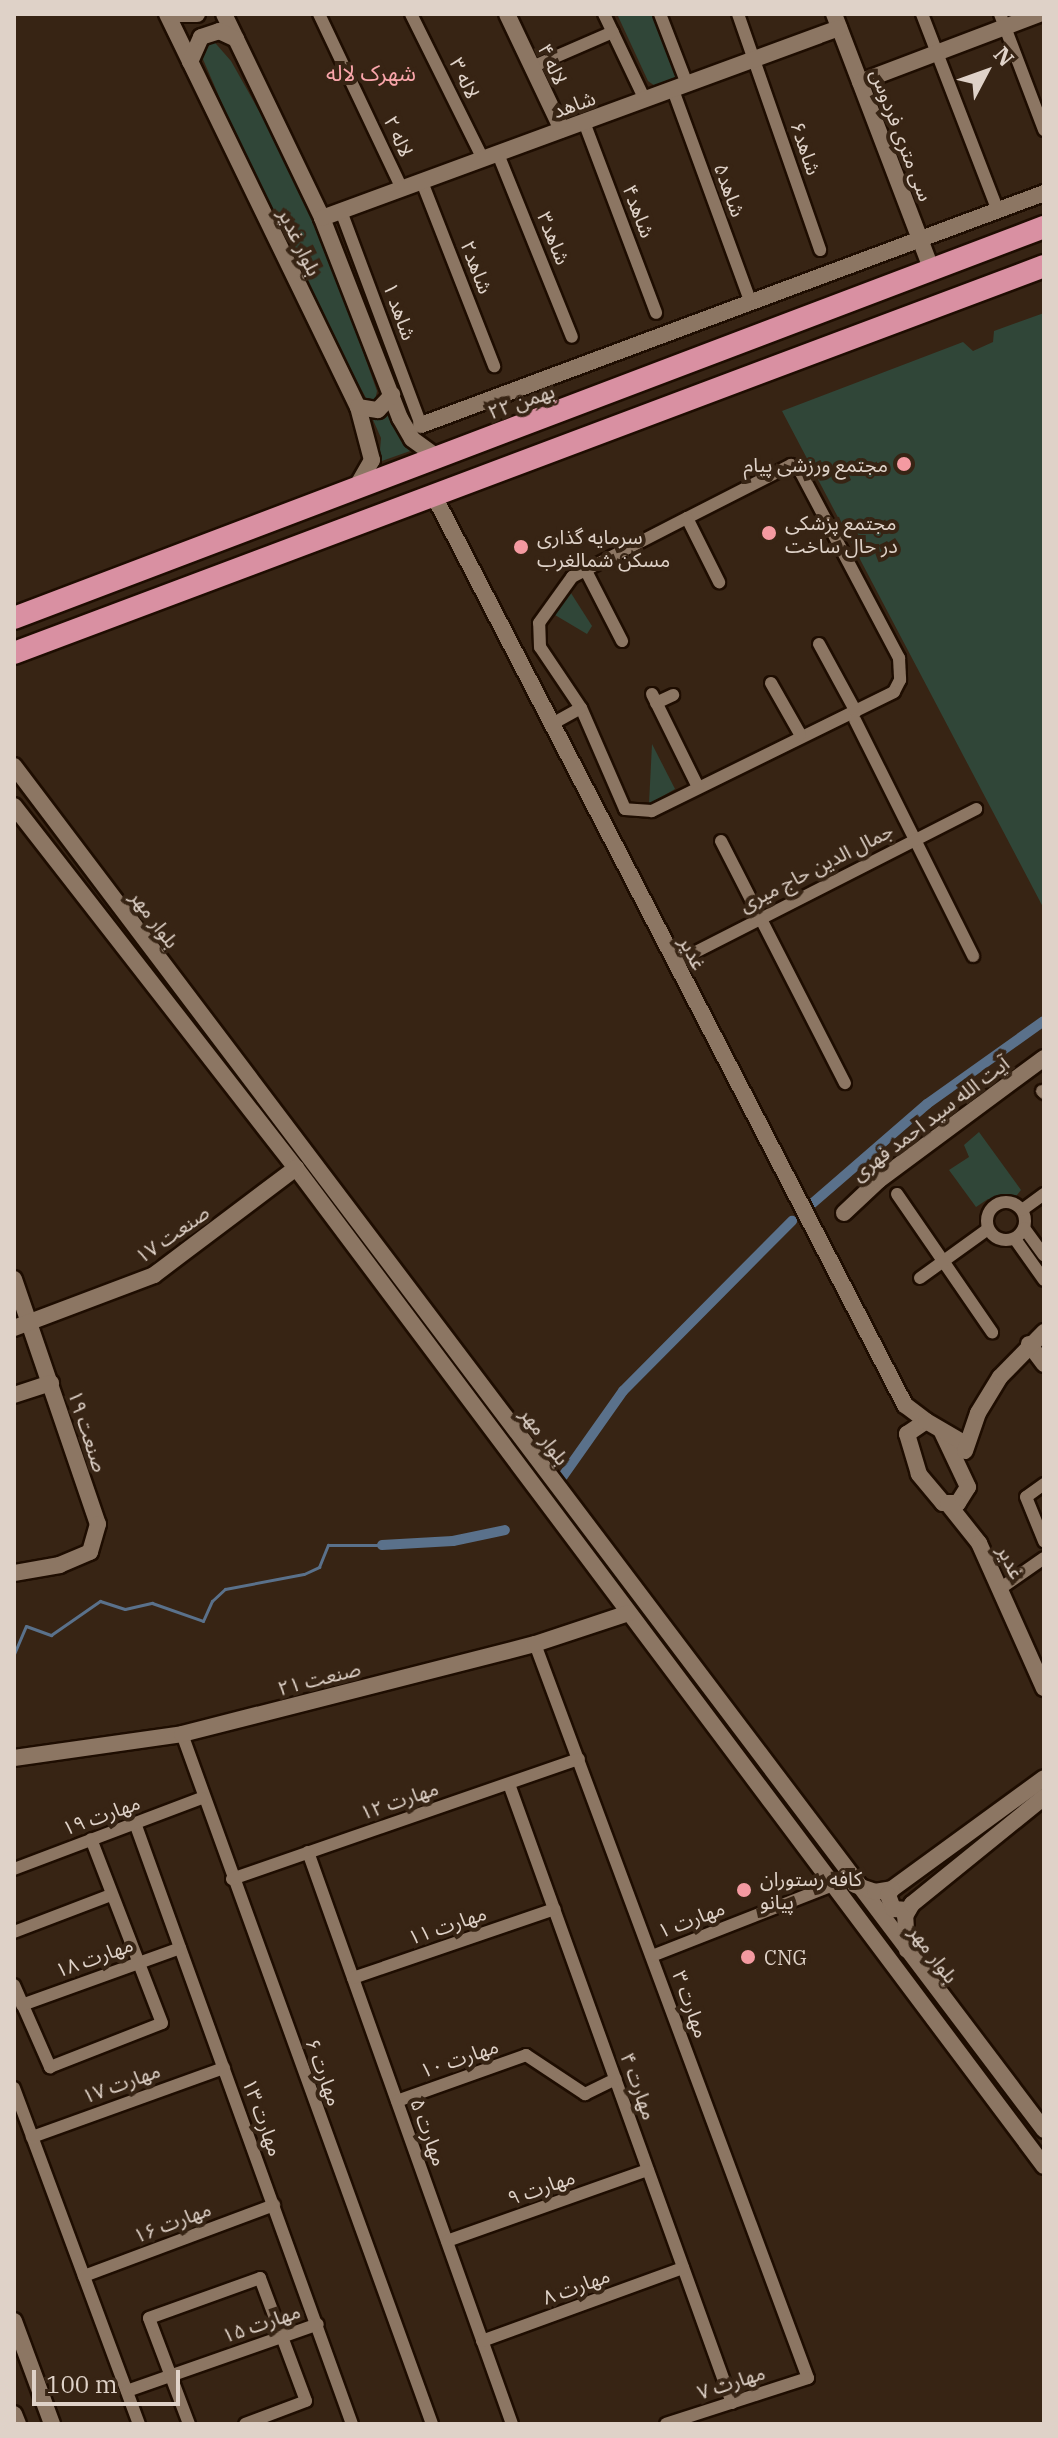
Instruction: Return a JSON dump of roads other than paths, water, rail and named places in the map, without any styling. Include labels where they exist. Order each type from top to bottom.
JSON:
[{"type":"highway","name":"۲۲ بهمن","points":[[14,618],[1044,227]]},
{"type":"highway","points":[[14,653],[1044,266]]},
{"type":"highway","points":[[691,362],[712,364],[717,371],[709,390]]},
{"type":"main road","points":[[169,14],[197,14]]},
{"type":"main road","name":"بلوار غدیر","points":[[169,14],[358,407],[372,460],[355,490]]},
{"type":"main road","name":"بلوار غدیر","points":[[224,14],[322,218],[412,439],[435,456]]},
{"type":"main road","name":"لاله ۴","points":[[507,14],[562,130]]},
{"type":"main road","points":[[860,82],[936,53],[1002,20],[1039,14]]},
{"type":"main road","name":"شاهد","points":[[322,218],[754,59],[837,21]]},
{"type":"main road","name":"سی متری فردوس","points":[[837,21],[932,271]]},
{"type":"main road","points":[[190,62],[201,37],[219,31],[236,39]]},
{"type":"main road","points":[[421,425],[1044,193]]},
{"type":"main road","points":[[358,407],[378,410],[392,395]]},
{"type":"main road","name":"غدیر","points":[[434,496],[905,1405],[909,1429],[907,1443],[919,1474],[969,1524],[1031,1651],[1044,1688]]},
{"type":"main road","name":"بلوار مهر","points":[[14,766],[854,1884],[1044,2130]]},
{"type":"main road","name":"بلوار مهر","points":[[14,806],[296,1168],[1044,2166]]},
{"type":"main road","name":"آیت الله سید احمد فهری","points":[[844,1213],[879,1180],[1044,1058]]},
{"type":"main road","name":"صنعت ۱۷","points":[[22,1326],[154,1275],[296,1168]]},
{"type":"main road","name":"صنعت ۱۹","points":[[14,1279],[22,1326],[51,1383],[98,1524],[90,1552],[60,1565],[14,1573]]},
{"type":"main road","points":[[969,1524],[964,1443],[1000,1377],[1044,1332]]},
{"type":"main road","points":[[1029,1344],[1044,1364]]},
{"type":"main road","points":[[14,1395],[51,1383]]},
{"type":"main road","name":"غدیر","points":[[905,1405],[942,1432],[964,1443]]},
{"type":"main road","points":[[909,1429],[926,1421]]},
{"type":"main road","points":[[942,1432],[966,1478]]},
{"type":"main road","points":[[522,1470],[537,1460]]},
{"type":"main road","points":[[948,1504],[965,1496]]},
{"type":"main road","name":"صنعت ۲۱","points":[[14,1758],[182,1734],[535,1644],[629,1613]]},
{"type":"main road","points":[[1031,1651],[1044,1666]]},
{"type":"main road","points":[[1044,1778],[892,1889],[888,1895],[893,1909],[908,1910],[1044,1797]]},
{"type":"main road","points":[[854,1884],[875,1892],[892,1889]]},
{"type":"main road","points":[[907,1951],[908,1910]]},
{"type":"main road","points":[[988,2091],[1004,2078]]},
{"type":"main road","points":[[14,2321],[52,2424]]},
{"type":"main road","points":[[14,2414],[18,2424]]},
{"type":"street","name":"لاله ۲","points":[[319,14],[402,189]]},
{"type":"street","name":"لاله ۳","points":[[411,14],[491,156]]},
{"type":"street","points":[[604,14],[645,100]]},
{"type":"street","name":"شاهد۵","points":[[660,14],[680,87],[751,303]]},
{"type":"street","name":"شاهد۶","points":[[738,14],[820,250]]},
{"type":"street","points":[[922,14],[998,211]]},
{"type":"street","points":[[1002,20],[1044,130]]},
{"type":"street","points":[[532,67],[613,32]]},
{"type":"street","name":"شاهد۴","points":[[584,122],[656,313]]},
{"type":"street","name":"شاهد۳","points":[[491,156],[572,337]]},
{"type":"street","name":"شاهد۲","points":[[422,182],[494,366]]},
{"type":"street","name":"شاهد ۱","points":[[341,211],[421,425]]},
{"type":"street","points":[[791,465],[800,471],[902,668],[894,692],[855,716],[800,734],[652,811],[625,809],[581,708],[536,633],[545,612],[585,569],[791,465]]},
{"type":"street","points":[[687,518],[719,582]]},
{"type":"street","points":[[585,569],[622,641]]},
{"type":"street","points":[[819,644],[973,956]]},
{"type":"street","points":[[771,683],[800,734]]},
{"type":"street","points":[[673,695],[654,699],[698,787]]},
{"type":"street","points":[[552,724],[581,708]]},
{"type":"street","name":"جمال الدین حاج میری","points":[[676,962],[976,809]]},
{"type":"street","points":[[721,841],[845,1083]]},
{"type":"street","points":[[897,1194],[941,1263],[992,1332]]},
{"type":"street","points":[[1044,1194],[1022,1210],[1020,1233],[1044,1280]]},
{"type":"street","points":[[1020,1233],[1005,1241],[988,1229],[986,1218],[1001,1202],[1022,1210]]},
{"type":"street","points":[[920,1278],[988,1229]]},
{"type":"street","points":[[1020,1233],[1044,1256]]},
{"type":"street","points":[[1044,1484],[1026,1497],[1044,1541]]},
{"type":"street","points":[[1001,1588],[1044,1558]]},
{"type":"street","name":"مهارت ۳","points":[[535,1644],[808,2378]]},
{"type":"street","name":"مهارت ۶","points":[[182,1734],[202,1798],[432,2424]]},
{"type":"street","name":"مهارت ۱۲","points":[[232,1879],[579,1759]]},
{"type":"street","name":"مهارت ۴","points":[[509,1784],[732,2403]]},
{"type":"street","name":"مهارت ۱۹","points":[[14,1869],[202,1798]]},
{"type":"street","name":"مهارت ۱۳","points":[[135,1823],[352,2424]]},
{"type":"street","points":[[14,1985],[47,2065],[54,2066],[162,2023],[91,1839]]},
{"type":"street","name":"مهارت ۵","points":[[308,1852],[512,2424]]},
{"type":"street","name":"مهارت ۱","points":[[652,1956],[833,1885]]},
{"type":"street","points":[[14,1932],[111,1895]]},
{"type":"street","name":"مهارت ۱۱","points":[[353,1978],[554,1909]]},
{"type":"street","name":"مهارت ۱۸","points":[[22,2005],[180,1948]]},
{"type":"street","name":"مهارت ۱۰","points":[[397,2101],[526,2055],[585,2094],[616,2079]]},
{"type":"street","name":"مهارت ۱۷","points":[[32,2137],[224,2068]]},
{"type":"street","points":[[14,2088],[139,2424]]},
{"type":"street","name":"مهارت ۹","points":[[447,2241],[648,2170]]},
{"type":"street","name":"مهارت ۱۶","points":[[84,2276],[274,2205]]},
{"type":"street","name":"مهارت ۸","points":[[482,2341],[683,2268]]},
{"type":"street","points":[[189,2424],[149,2318],[255,2278],[262,2282],[306,2401],[245,2424]]},
{"type":"street","name":"مهارت ۱۵","points":[[127,2391],[318,2324]]},
{"type":"street","name":"مهارت ۷","points":[[666,2424],[808,2378]]},
{"type":"waterway","points":[[807,1208],[927,1104],[1044,1021]]},
{"type":"waterway","points":[[563,1476],[623,1391],[792,1221]]},
{"type":"waterway","points":[[382,1545],[453,1541],[505,1530]]},
{"type":"waterway","points":[[14,1654],[26,1626],[51,1635],[100,1601],[125,1609],[152,1603],[203,1621],[212,1601],[225,1589],[304,1574],[319,1567],[328,1545],[382,1545]]},
{"type":"place","name":"مجتمع ورزشی پیام","points":[[904,464]]},
{"type":"place","name":"مجتمع پزشکی در حال ساخت","points":[[769,533]]},
{"type":"place","name":"سرمایه گذاری مسکن شمالغرب","points":[[521,547]]},
{"type":"place","name":"كافه رستوران پيانو","points":[[744,1890]]},
{"type":"place","name":"CNG","points":[[748,1957]]},
{"type":"district","name":"شهرک لاله","points":[[371,73]]}]
